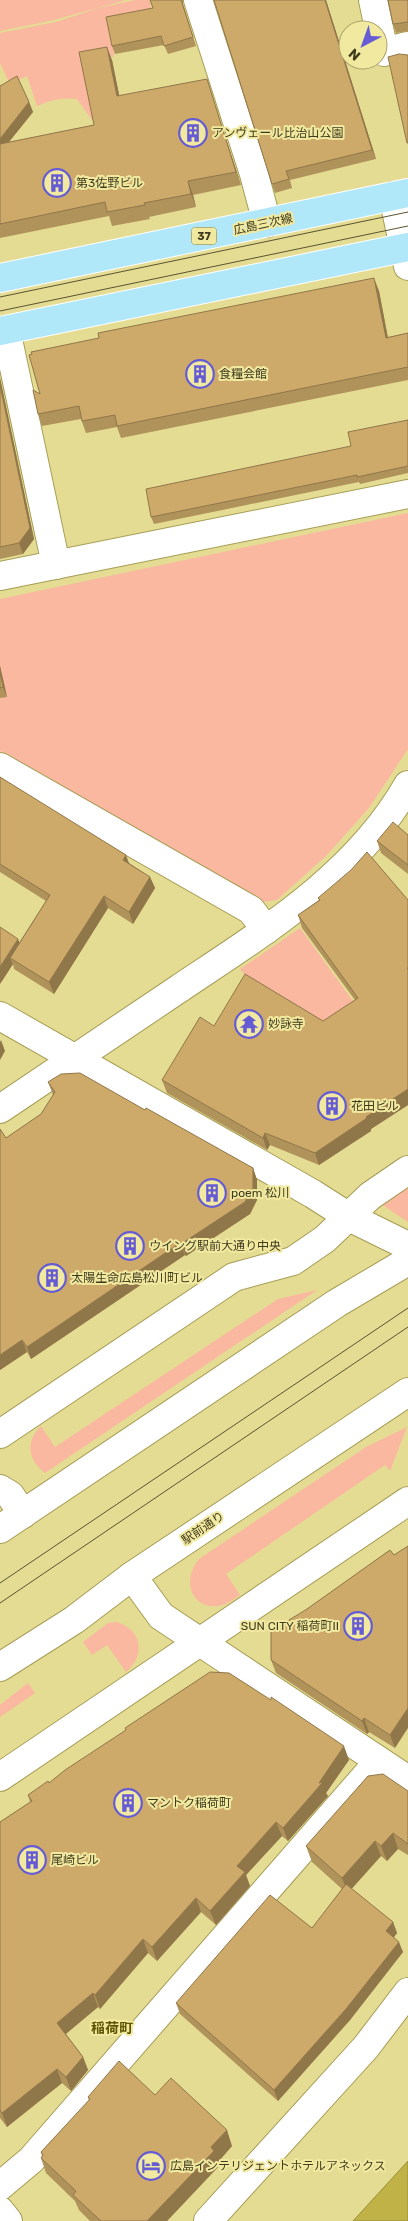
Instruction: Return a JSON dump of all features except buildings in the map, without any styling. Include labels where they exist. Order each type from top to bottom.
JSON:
[{"type":"main road","name":"広島三次線","points":[[0,278],[401,195]]},
{"type":"main road","points":[[3,331],[407,254]]},
{"type":"street","points":[[198,0],[268,223]]},
{"type":"street","points":[[372,0],[384,52],[408,46],[408,48]]},
{"type":"street","points":[[401,195],[407,254]]},
{"type":"street","points":[[3,331],[56,564]]},
{"type":"street","points":[[0,576],[408,494]]},
{"type":"street","points":[[0,767],[251,910],[266,930]]},
{"type":"street","points":[[0,1109],[266,930],[310,898],[371,837],[400,800],[408,785]]},
{"type":"street","points":[[0,1016],[305,1189],[349,1216],[408,1246]]},
{"type":"street","points":[[0,1434],[234,1277],[293,1261],[326,1239],[370,1196],[408,1170]]},
{"type":"street","points":[[0,1529],[338,1303],[408,1261]]},
{"type":"street","name":"駅前通り","points":[[0,1668],[74,1620],[132,1576],[408,1392]]},
{"type":"street","points":[[0,1489],[10,1496],[23,1514]]},
{"type":"street","points":[[0,1776],[408,1501]]},
{"type":"street","points":[[132,1576],[161,1616],[408,1780]]},
{"type":"street","points":[[0,2186],[31,2160],[379,1761]]},
{"type":"street","points":[[208,2221],[366,2048],[408,1992]]},
{"type":"street","points":[[0,2211],[8,2221]]},
{"type":"shaded area","points":[[0,0],[126,0],[54,20],[0,31]]},
{"type":"shaded area","points":[[135,0],[149,0],[163,45],[109,24],[113,57],[82,63],[94,119],[92,120],[77,99],[66,98],[37,106],[27,76],[10,84],[0,63],[0,33],[56,22],[98,8]]},
{"type":"shaded area","points":[[408,513],[408,749],[369,808],[327,855],[277,900],[263,902],[0,751],[0,599]]},
{"type":"shaded area","points":[[300,928],[358,1008],[315,1039],[285,998],[276,1004],[261,997],[240,969]]},
{"type":"shaded area","points":[[408,1183],[408,1222],[381,1204]]},
{"type":"shaded area","points":[[317,1290],[45,1473],[39,1468],[32,1457],[32,1438],[41,1426],[55,1447],[278,1299]]},
{"type":"shaded area","points":[[407,1427],[390,1471],[385,1465],[226,1574],[240,1595],[218,1606],[208,1606],[195,1598],[190,1583],[194,1567],[199,1559],[366,1447]]},
{"type":"shaded area","points":[[117,1622],[132,1631],[138,1644],[137,1658],[126,1672],[107,1645],[92,1655],[83,1642],[108,1623]]},
{"type":"shaded area","points":[[28,1683],[35,1693],[0,1717],[0,1705]]},
{"type":"shaded area","points":[[408,2161],[408,2221],[353,2221]]},
{"type":"tram line","points":[[0,297],[408,212]]},
{"type":"tram line","points":[[0,311],[408,226]]},
{"type":"tram line","points":[[0,1583],[408,1308]]},
{"type":"tram line","points":[[0,1603],[408,1327]]},
{"type":"place","name":"アンヴェール比治山公園","points":[[193,133]]},
{"type":"place","name":"第3佐野ビル","points":[[57,183]]},
{"type":"place","name":"食糧会館","points":[[200,374]]},
{"type":"place","name":"妙詠寺","points":[[249,1024]]},
{"type":"place","name":"花田ビル","points":[[332,1106]]},
{"type":"place","name":"poem 松川","points":[[212,1193]]},
{"type":"place","name":"ウイング駅前大通り中央","points":[[130,1246]]},
{"type":"place","name":"太陽生命広島松川町ビル","points":[[52,1278]]},
{"type":"place","name":"SUN CITY 稲荷町II","points":[[358,1626]]},
{"type":"place","name":"マントク稲荷町","points":[[128,1803]]},
{"type":"place","name":"尾崎ビル","points":[[32,1860]]},
{"type":"place","name":"広島インテリジェントホテルアネックス","points":[[151,2166]]},
{"type":"district","name":"稲荷町","points":[[112,2028]]}]
